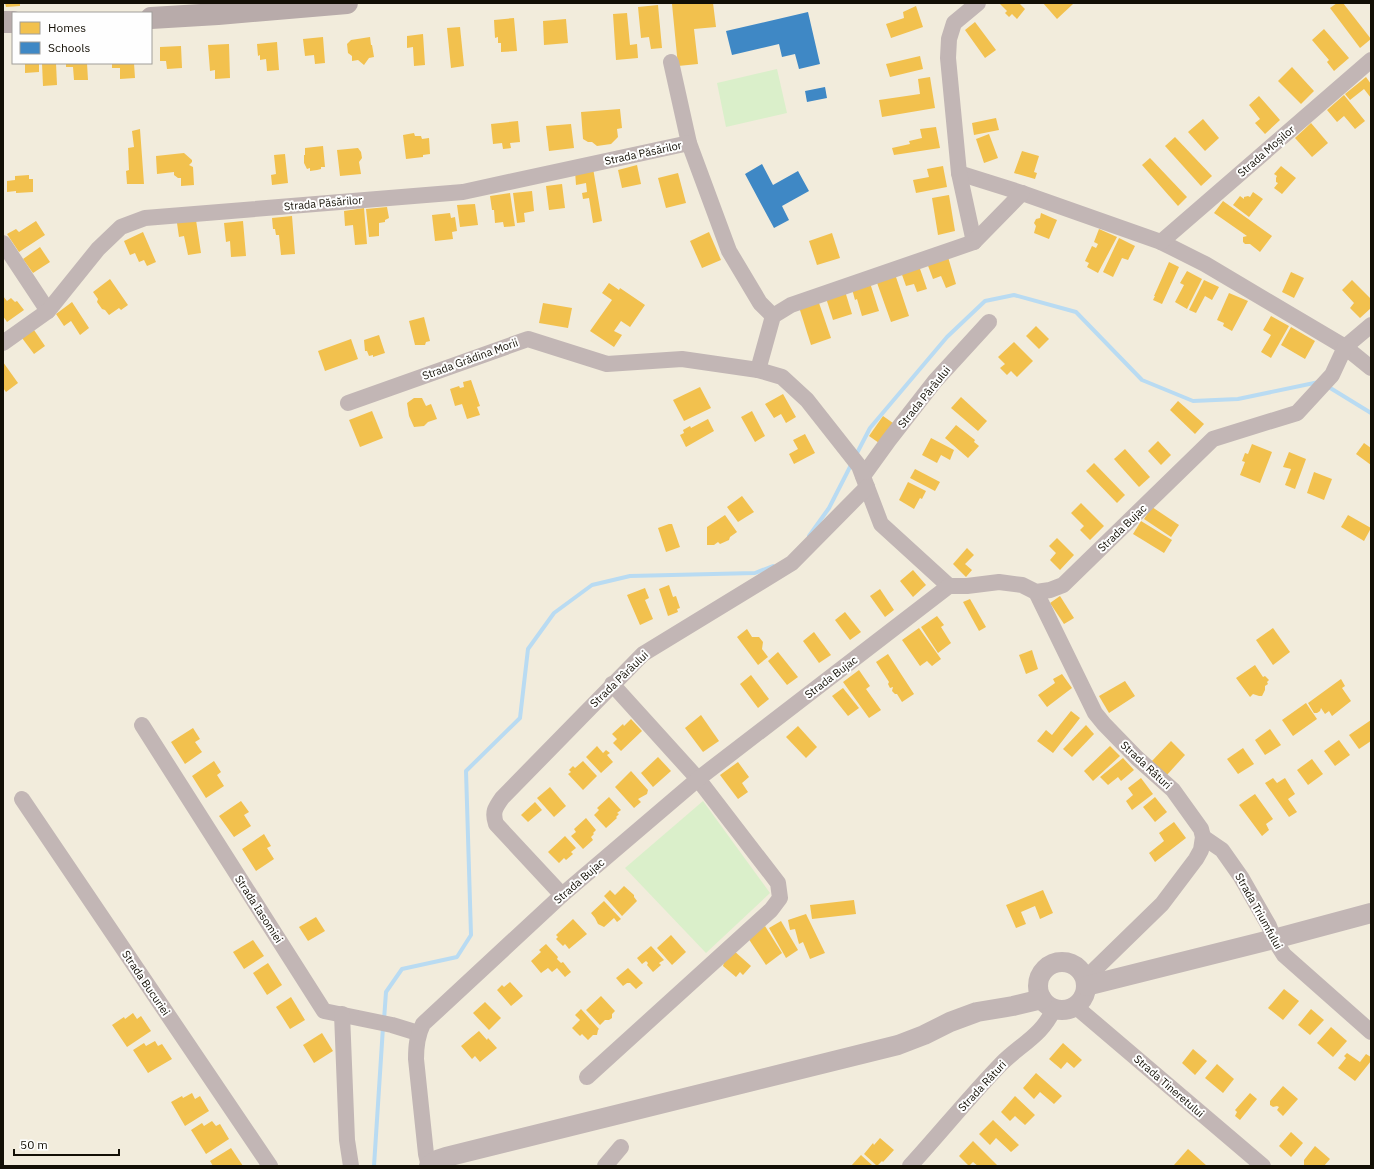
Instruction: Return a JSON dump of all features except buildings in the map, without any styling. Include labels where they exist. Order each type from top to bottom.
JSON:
[{"type":"main road","points":[[152,18],[347,3]]},
{"type":"street","points":[[974,242],[959,173],[948,58],[949,39],[954,23],[978,3]]},
{"type":"street","name":"Strada Moșilor","points":[[1161,242],[1371,60]]},
{"type":"street","points":[[671,62],[688,143],[729,251],[760,303],[773,316]]},
{"type":"street","name":"Strada Păsărilor","points":[[3,343],[48,311],[98,249],[121,227],[145,218],[463,192],[688,143]]},
{"type":"street","points":[[959,173],[1022,193],[1161,242],[1205,264],[1345,347],[1371,368]]},
{"type":"street","points":[[758,370],[773,316],[791,305],[974,242],[1022,193]]},
{"type":"street","points":[[3,243],[48,311]]},
{"type":"street","name":"Strada Pârâului","points":[[562,895],[496,824],[493,816],[496,806],[612,684],[643,654],[792,563],[863,476],[889,440],[935,382],[989,322]]},
{"type":"street","name":"Strada Bujac","points":[[1036,592],[1050,590],[1063,585],[1212,439],[1297,413],[1318,392],[1332,375],[1345,347],[1371,325]]},
{"type":"street","name":"Strada Grădina Morii","points":[[348,403],[528,338],[607,364],[682,359],[758,370],[782,377],[807,400],[845,448],[863,476],[881,524],[949,586]]},
{"type":"street","points":[[949,586],[967,586],[999,582],[1022,585],[1036,592]]},
{"type":"street","name":"Strada Bujac","points":[[418,1033],[423,1024],[562,895],[698,779],[949,586]]},
{"type":"street","name":"Strada Râturi","points":[[1036,592],[1095,713],[1137,758],[1173,790],[1201,829],[1203,837]]},
{"type":"street","points":[[587,1077],[771,910],[780,898],[778,883],[698,779],[612,684]]},
{"type":"street","name":"Strada Iasomiei","points":[[142,725],[324,1011],[392,1025],[418,1033]]},
{"type":"street","name":"Strada Bucuriei","points":[[22,799],[270,1166]]},
{"type":"street","points":[[1085,982],[1162,904],[1196,859],[1201,850],[1203,837]]},
{"type":"street","name":"Strada Triumfului","points":[[1203,837],[1222,850],[1241,877],[1270,926],[1274,939],[1284,955],[1371,1032]]},
{"type":"street","points":[[1085,982],[1274,939],[1371,913]]},
{"type":"street","points":[[418,1033],[416,1043],[416,1059],[426,1154],[429,1166],[437,1160],[446,1157],[898,1045],[977,1012],[1013,1006],[1048,1004],[1061,1010],[1068,1009],[1075,1006],[1081,1000],[1084,994],[1085,982],[1082,972],[1071,963],[1064,961],[1050,964],[1040,975],[1038,989],[1048,1004]]},
{"type":"street","name":"Strada Râturi","points":[[910,1166],[1003,1062],[1034,1037],[1044,1026],[1051,1016],[1048,1004]]},
{"type":"street","name":"Strada Tineretului","points":[[1075,1006],[1263,1166]]},
{"type":"street","points":[[342,1014],[347,1140],[350,1166]]},
{"type":"street","points":[[605,1166],[621,1147]]},
{"type":"green space","points":[[777,69],[787,113],[726,127],[717,83]]},
{"type":"green space","points":[[703,801],[770,893],[706,953],[625,868]]},
{"type":"waterway","points":[[856,455],[870,428],[947,337],[985,301],[1014,295],[1076,312],[1142,380],[1193,401],[1238,399],[1319,382]]},
{"type":"waterway","points":[[1327,386],[1371,413]]},
{"type":"waterway","points":[[809,536],[829,508],[852,463]]},
{"type":"waterway","points":[[384,1020],[386,992],[402,969],[457,957],[471,935],[466,771],[520,718],[528,649],[554,613],[592,585],[630,576],[755,573],[773,566]]},
{"type":"waterway","points":[[374,1166],[383,1027]]}]
